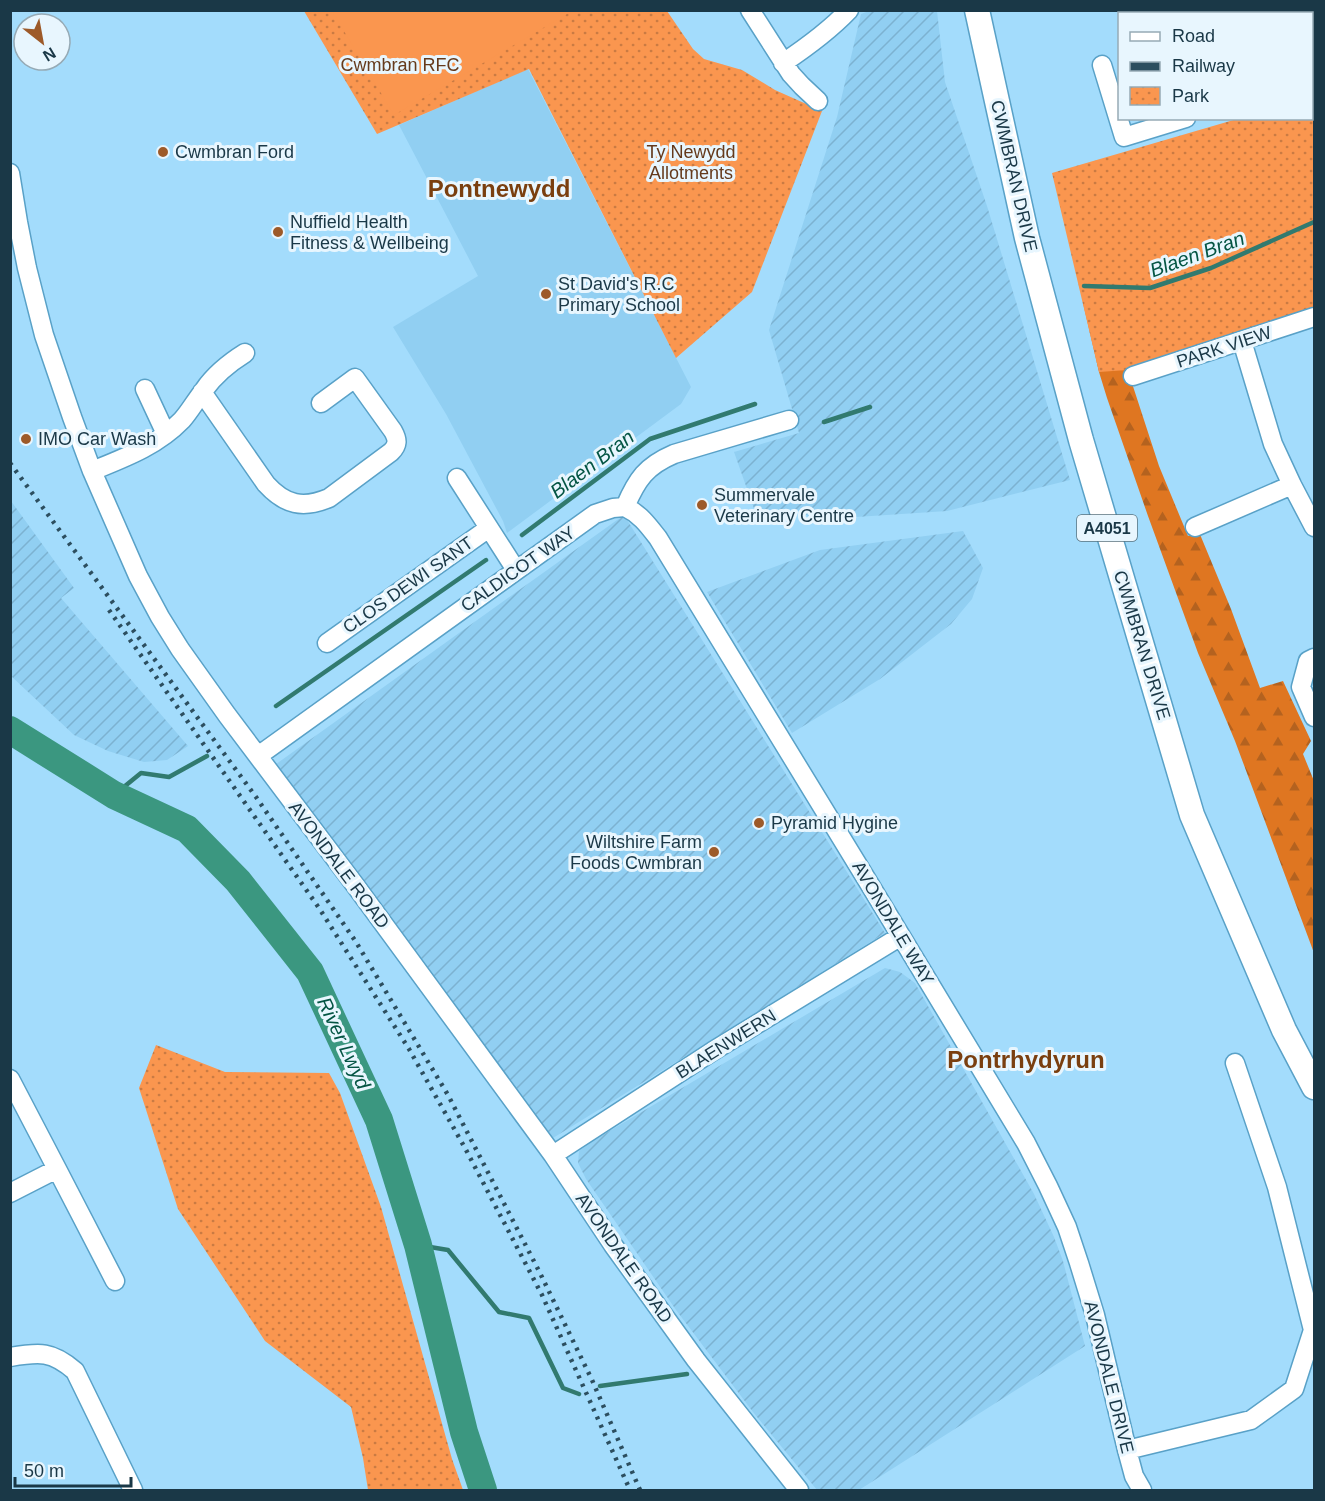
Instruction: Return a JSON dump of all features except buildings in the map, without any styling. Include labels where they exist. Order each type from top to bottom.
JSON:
[{"type":"main road","name":"CWMBRAN DRIVE","points":[[977,10],[1028,238],[1081,440],[1192,815],[1284,1030],[1314,1087]]},
{"type":"street","points":[[750,10],[783,63],[818,101]]},
{"type":"street","points":[[783,63],[818,39],[849,10]]},
{"type":"street","points":[[1102,65],[1118,117]]},
{"type":"street","points":[[1119,120],[1124,137],[1179,120]]},
{"type":"street","name":"AVONDALE ROAD","points":[[10,173],[25,256],[44,335],[93,471],[138,576],[160,617],[180,649],[258,756],[553,1155],[613,1245],[696,1360],[799,1491]]},
{"type":"street","name":"PARK VIEW","points":[[1132,376],[1314,317]]},
{"type":"street","points":[[1242,341],[1273,444],[1314,527]]},
{"type":"street","points":[[93,471],[146,448],[166,434],[182,420],[216,375],[230,362],[245,353]]},
{"type":"street","points":[[202,392],[273,493],[295,504],[318,503],[329,498],[396,446],[397,439],[393,431],[355,378],[321,403]]},
{"type":"street","points":[[144,388],[166,434]]},
{"type":"street","points":[[625,507],[638,479],[659,460],[789,420]]},
{"type":"street","points":[[457,478],[516,570]]},
{"type":"street","points":[[1195,527],[1292,484]]},
{"type":"street","name":"CALDICOT WAY","points":[[258,756],[595,514],[625,507]]},
{"type":"street","name":"AVONDALE WAY","points":[[625,507],[641,517],[658,538],[1026,1143],[1062,1217],[1079,1263]]},
{"type":"street","name":"CLOS DEWI SANT","points":[[327,643],[489,528]]},
{"type":"street","points":[[1314,658],[1308,661],[1301,687],[1314,717]]},
{"type":"street","name":"BLAENWERN","points":[[553,1155],[713,1051],[901,936]]},
{"type":"street","points":[[1127,1450],[1251,1420],[1294,1389],[1313,1330],[1277,1187],[1235,1063]]},
{"type":"street","points":[[10,1079],[115,1281]]},
{"type":"street","points":[[10,1193],[57,1169]]},
{"type":"street","name":"AVONDALE DRIVE","points":[[1079,1263],[1095,1315],[1134,1476],[1142,1491]]},
{"type":"street","points":[[10,1357],[40,1353],[51,1355],[75,1371],[133,1491]]},
{"type":"shaded area","points":[[869,11],[937,11],[945,82],[987,206],[1070,480],[947,511],[811,520],[802,510],[758,520],[734,452],[799,433],[769,330],[837,117],[861,14]]},
{"type":"shaded area","name":"St David's R.C Primary School","points":[[528,69],[691,387],[681,404],[507,533],[503,521],[446,414],[393,327],[478,276],[399,125]]},
{"type":"shaded area","points":[[11,501],[74,588],[61,598],[188,746],[167,760],[144,762],[108,751],[74,735],[11,676]]},
{"type":"shaded area","points":[[624,515],[885,933],[553,1138],[272,767]]},
{"type":"shaded area","points":[[963,531],[983,568],[972,599],[951,624],[880,679],[792,733],[707,592],[820,550]]},
{"type":"shaded area","points":[[885,968],[900,972],[915,983],[1034,1194],[1063,1261],[1085,1346],[859,1490],[817,1490],[753,1412],[676,1310],[586,1179],[578,1163],[579,1151]]},
{"type":"green space","name":"Ty Newydd Allotments","points":[[304,11],[667,11],[693,49],[704,59],[742,70],[775,90],[822,111],[752,292],[676,358],[529,69],[377,134]]},
{"type":"green space","name":"Cwmbran RFC","points":[[332,11],[572,11],[394,115]]},
{"type":"green space","points":[[1313,96],[1314,308],[1127,370],[1099,372],[1052,173],[1234,120],[1313,120]]},
{"type":"green space","points":[[1083,303],[1102,307],[1128,371],[1159,466],[1188,536],[1199,532],[1260,688],[1283,681],[1311,741],[1303,754],[1314,781],[1314,953],[1235,741],[1198,653],[1148,516],[1099,372]]},
{"type":"green space","points":[[156,1045],[225,1072],[329,1073],[340,1093],[381,1207],[452,1459],[463,1490],[368,1490],[351,1407],[265,1341],[178,1209],[139,1088]]},
{"type":"waterway","name":"Blaen Bran","points":[[1084,286],[1150,288],[1211,268],[1314,222]]},
{"type":"waterway","name":"Blaen Bran","points":[[522,535],[650,439],[755,404]]},
{"type":"waterway","name":"Blaen Bran","points":[[824,422],[870,407]]},
{"type":"waterway","name":"Blaen Bran","points":[[276,706],[486,560]]},
{"type":"waterway","name":"River Lwyd","points":[[10,730],[114,795],[187,829],[238,881],[310,972],[379,1120],[418,1245],[464,1432],[483,1490]]},
{"type":"waterway","name":"Blaen Bran","points":[[114,795],[141,773],[169,777],[207,756]]},
{"type":"waterway","points":[[418,1245],[448,1250],[499,1312],[529,1318],[563,1388],[579,1394]]},
{"type":"waterway","points":[[600,1386],[687,1374]]},
{"type":"railway","points":[[10,463],[256,797],[356,942],[448,1095],[540,1273],[592,1380],[640,1490]]},
{"type":"railway","points":[[109,610],[319,908],[409,1049],[465,1148],[542,1295],[630,1490]]},
{"type":"place","name":"Cwmbran Ford","points":[[163,152]]},
{"type":"place","name":"Nuffield Health Fitness & Wellbeing","points":[[278,232]]},
{"type":"place","name":"St David's R.C Primary School","points":[[546,294]]},
{"type":"place","name":"IMO Car Wash","points":[[26,439]]},
{"type":"place","name":"Summervale Veterinary Centre","points":[[702,505]]},
{"type":"place","name":"Pyramid Hygine","points":[[759,823]]},
{"type":"place","name":"Wiltshire Farm Foods Cwmbran","points":[[714,852]]},
{"type":"district","name":"Pontnewydd","points":[[499,188]]},
{"type":"district","name":"Pontrhydyrun","points":[[1026,1059]]}]
